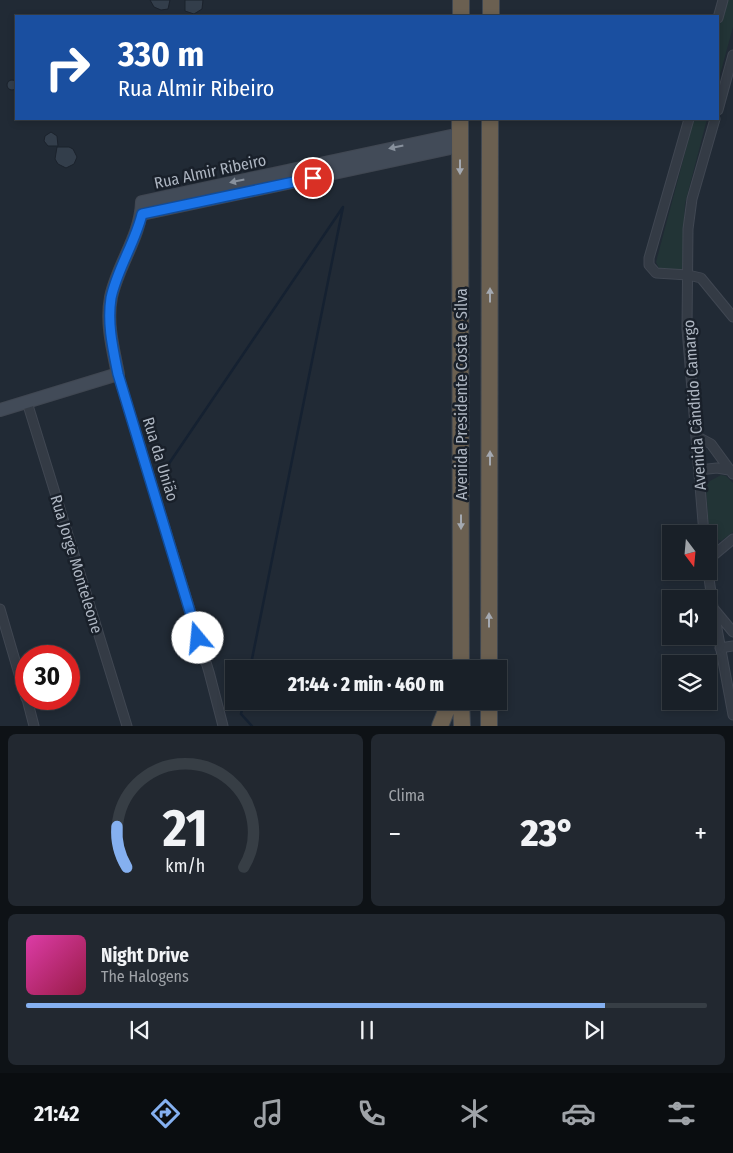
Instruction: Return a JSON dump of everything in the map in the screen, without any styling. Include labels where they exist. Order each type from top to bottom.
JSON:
[{"type":"highway","points":[[461,0],[461,15]]},
{"type":"highway","points":[[491,0],[491,15]]},
{"type":"highway","name":"Avenida Presidente Costa e Silva","points":[[489,660],[490,120]]},
{"type":"highway","name":"Avenida Presidente Costa e Silva","points":[[460,133],[461,660]]},
{"type":"highway","points":[[440,726],[446,710]]},
{"type":"highway","points":[[461,710],[462,726]]},
{"type":"highway","points":[[489,710],[489,726]]},
{"type":"street","points":[[719,15],[723,0]]},
{"type":"street","points":[[719,107],[731,72],[733,55]]},
{"type":"street","points":[[689,120],[649,258],[652,270],[656,274],[696,277],[704,282],[733,317]]},
{"type":"street","name":"Avenida Cândido Camargo","points":[[703,525],[688,329],[689,214],[715,120]]},
{"type":"street","name":"Rua Almir Ribeiro","points":[[142,208],[460,133]]},
{"type":"street","name":"Rua da União","points":[[142,208],[139,226],[111,298],[110,330],[118,374],[209,672],[223,726]]},
{"type":"street","points":[[0,410],[118,374]]},
{"type":"street","name":"Rua Jorge Monteleone","points":[[27,402],[127,726]]},
{"type":"street","points":[[696,436],[711,444],[731,472]]},
{"type":"street","points":[[699,470],[717,468],[731,472]]},
{"type":"street","points":[[718,552],[733,540]]},
{"type":"street","points":[[0,609],[15,660]]},
{"type":"street","points":[[717,613],[733,632]]},
{"type":"street","points":[[717,633],[733,715]]},
{"type":"street","points":[[720,648],[733,646]]},
{"type":"street","points":[[29,710],[34,726]]},
{"type":"shaded area","points":[[726,0],[733,0],[733,27],[719,78],[719,28]]},
{"type":"shaded area","points":[[694,120],[707,120],[685,204],[682,272],[659,268],[656,262]]},
{"type":"shaded area","points":[[721,475],[726,476],[733,483],[733,532],[721,541],[718,540],[718,525],[709,525],[706,487],[710,481]]},
{"type":"building","points":[[150,0],[170,0],[168,9],[161,10],[154,7]]},
{"type":"building","points":[[185,0],[203,0],[202,9],[194,14],[185,11]]},
{"type":"building","points":[[14,80],[15,90],[8,89],[8,81]]},
{"type":"building","points":[[51,132],[57,136],[58,146],[48,146],[44,141],[45,136]]},
{"type":"building","points":[[57,147],[73,149],[77,157],[74,164],[66,168],[58,164],[55,159]]},
{"type":"waterway","points":[[168,465],[343,207],[252,660]]},
{"type":"waterway","points":[[242,710],[241,714],[252,726]]},
{"type":"route","points":[[198,638],[118,374],[110,330],[111,298],[142,214],[313,178]]}]
